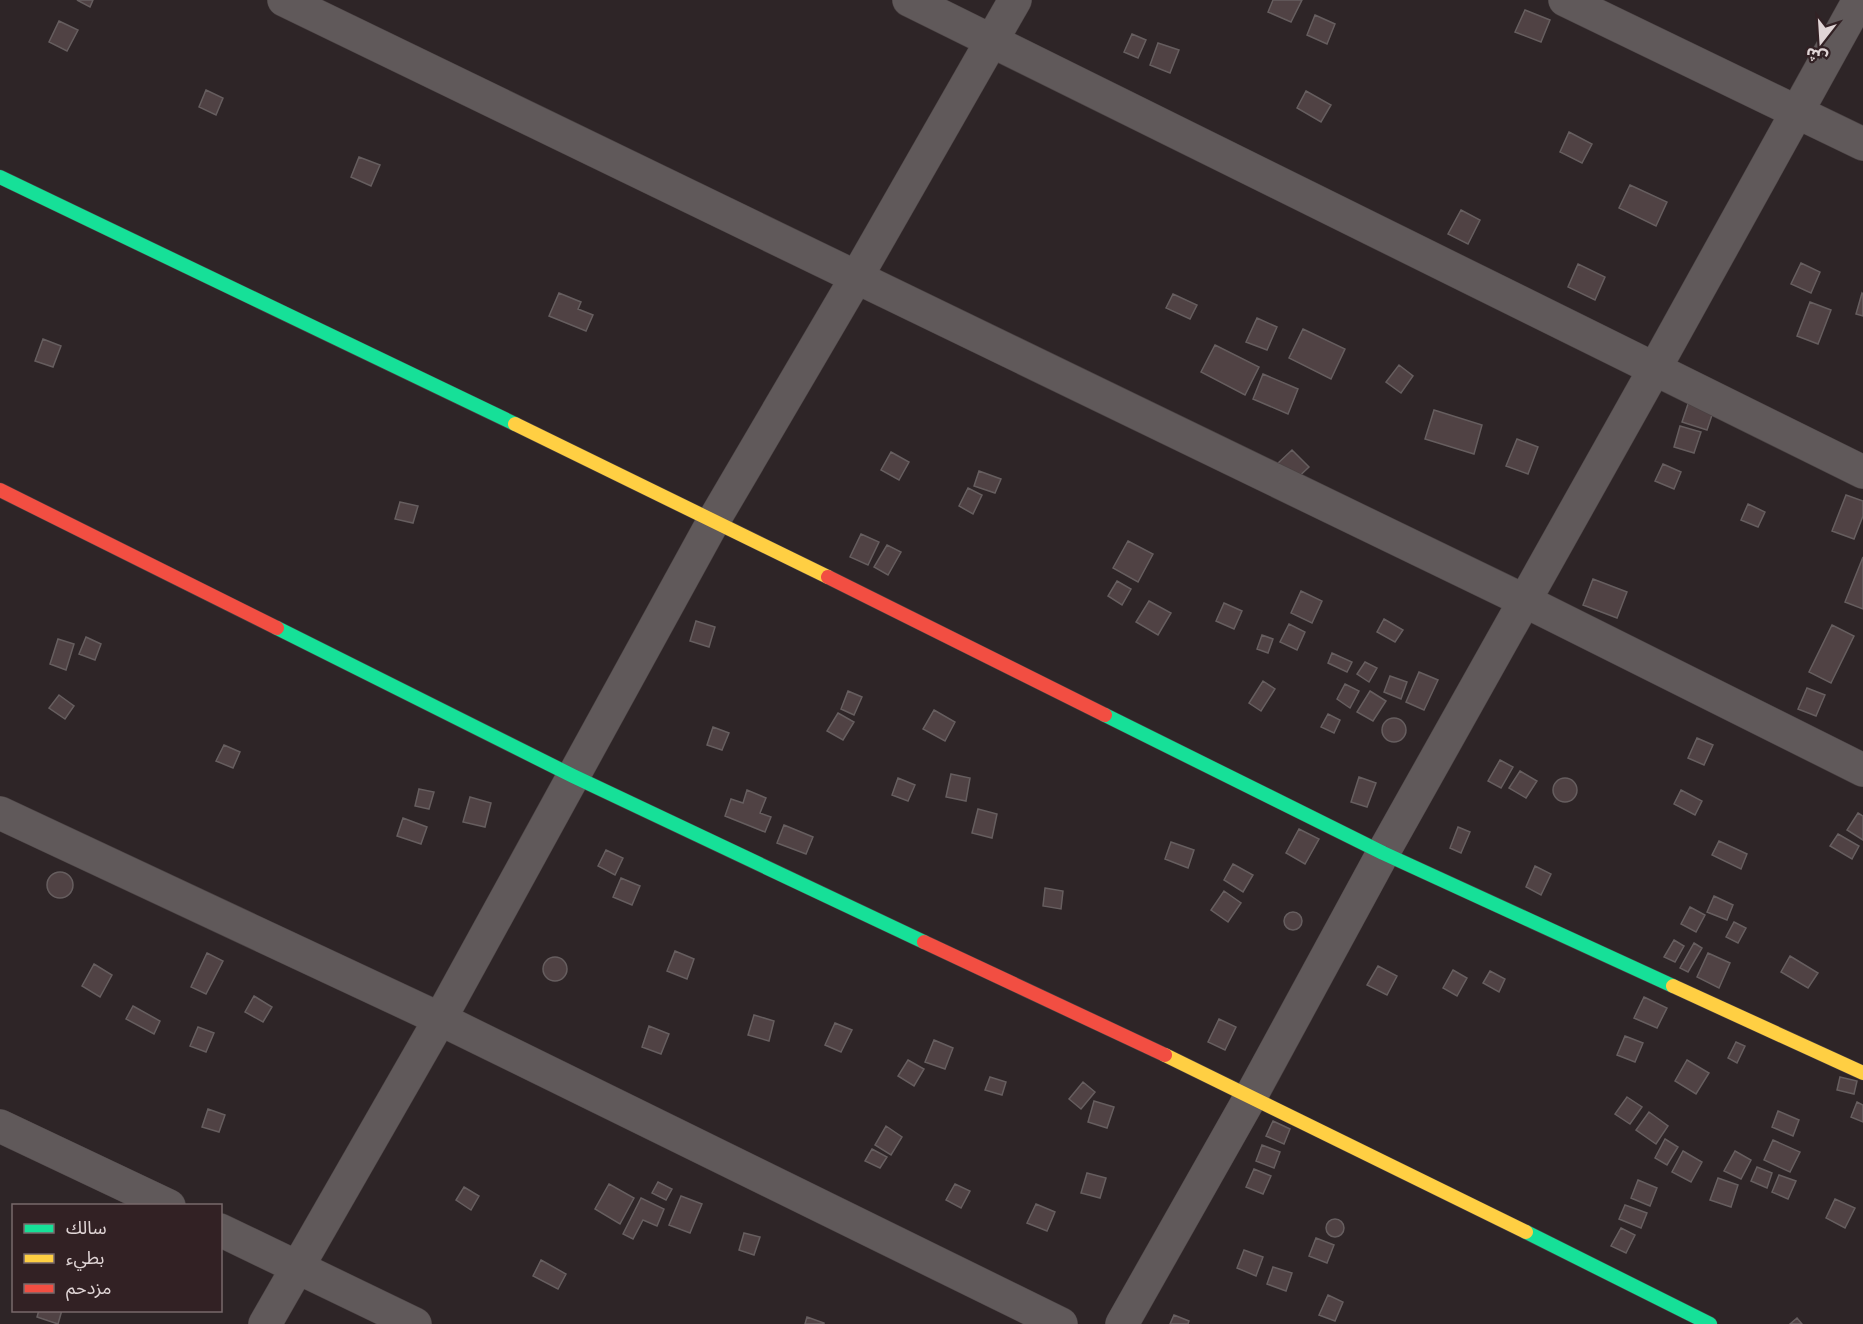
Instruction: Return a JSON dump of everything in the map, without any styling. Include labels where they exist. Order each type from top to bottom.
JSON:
[{"type":"street","points":[[284,0],[1525,601],[1863,770]]},
{"type":"street","points":[[909,0],[1863,472]]},
{"type":"street","points":[[265,1324],[440,1019],[714,520],[1015,0]]},
{"type":"street","points":[[1565,0],[1863,144]]},
{"type":"street","points":[[1122,1324],[1251,1096],[1383,853],[1859,0]]},
{"type":"street","points":[[0,177],[714,520],[1383,853],[1863,1073]]},
{"type":"street","points":[[0,490],[573,776],[1251,1096],[1710,1324]]},
{"type":"street","points":[[0,813],[440,1019],[1061,1324]]},
{"type":"street","points":[[0,1126],[165,1204]]},
{"type":"street","points":[[222,1231],[415,1324]]},
{"type":"building","points":[[77,0],[93,0],[90,7]]},
{"type":"building","points":[[1273,0],[1302,0],[1291,22],[1268,12]]},
{"type":"building","points":[[1525,10],[1550,20],[1541,42],[1515,32]]},
{"type":"building","points":[[1315,15],[1335,24],[1327,44],[1307,35]]},
{"type":"building","points":[[59,21],[78,30],[67,51],[49,42]]},
{"type":"building","points":[[1132,34],[1146,40],[1138,58],[1124,52]]},
{"type":"building","points":[[1158,43],[1179,50],[1170,73],[1150,65]]},
{"type":"building","points":[[206,90],[223,98],[216,115],[199,107]]},
{"type":"building","points":[[1306,91],[1331,105],[1321,122],[1297,108]]},
{"type":"building","points":[[1569,132],[1592,144],[1582,163],[1560,152]]},
{"type":"building","points":[[359,157],[380,165],[371,186],[351,177]]},
{"type":"building","points":[[1630,185],[1667,202],[1656,226],[1619,208]]},
{"type":"building","points":[[1461,210],[1480,220],[1468,244],[1448,234]]},
{"type":"building","points":[[1801,263],[1820,272],[1811,293],[1791,284]]},
{"type":"building","points":[[1578,264],[1605,277],[1595,300],[1568,287]]},
{"type":"building","points":[[559,293],[581,302],[578,309],[593,315],[586,331],[549,316]]},
{"type":"building","points":[[1173,294],[1197,305],[1190,319],[1166,308]]},
{"type":"building","points":[[1863,294],[1863,316],[1856,314]]},
{"type":"building","points":[[1810,302],[1831,310],[1818,344],[1797,336]]},
{"type":"building","points":[[1257,318],[1277,327],[1267,350],[1246,342]]},
{"type":"building","points":[[1303,329],[1345,349],[1331,379],[1289,358]]},
{"type":"building","points":[[43,339],[61,346],[53,367],[35,361]]},
{"type":"building","points":[[1215,345],[1259,367],[1245,395],[1201,372]]},
{"type":"building","points":[[1399,365],[1413,376],[1401,393],[1386,382]]},
{"type":"building","points":[[1263,374],[1298,389],[1288,414],[1253,399]]},
{"type":"building","points":[[1689,401],[1714,409],[1707,430],[1682,422]]},
{"type":"building","points":[[1434,410],[1482,425],[1474,454],[1425,439]]},
{"type":"building","points":[[1680,426],[1701,432],[1694,453],[1674,447]]},
{"type":"building","points":[[1517,439],[1538,447],[1528,474],[1506,466]]},
{"type":"building","points":[[1292,450],[1309,467],[1292,483],[1276,465]]},
{"type":"building","points":[[891,452],[909,462],[899,480],[881,470]]},
{"type":"building","points":[[1663,464],[1681,472],[1674,489],[1655,481]]},
{"type":"building","points":[[979,471],[1001,479],[995,493],[974,486]]},
{"type":"building","points":[[968,488],[982,495],[973,514],[959,506]]},
{"type":"building","points":[[1846,495],[1863,501],[1863,516],[1854,539],[1832,531]]},
{"type":"building","points":[[400,502],[418,506],[413,523],[395,519]]},
{"type":"building","points":[[1748,504],[1765,512],[1758,527],[1741,520]]},
{"type":"building","points":[[861,534],[879,542],[868,565],[850,557]]},
{"type":"building","points":[[1128,541],[1153,554],[1138,582],[1113,568]]},
{"type":"building","points":[[887,545],[901,552],[888,575],[874,567]]},
{"type":"building","points":[[1863,557],[1863,609],[1845,602]]},
{"type":"building","points":[[1593,579],[1627,592],[1617,618],[1583,605]]},
{"type":"building","points":[[1117,581],[1131,589],[1122,605],[1108,596]]},
{"type":"building","points":[[1301,591],[1322,601],[1312,623],[1291,613]]},
{"type":"building","points":[[1149,601],[1171,613],[1158,635],[1136,622]]},
{"type":"building","points":[[1224,603],[1242,611],[1234,629],[1216,621]]},
{"type":"building","points":[[1384,619],[1403,630],[1395,642],[1377,632]]},
{"type":"building","points":[[696,621],[715,627],[709,647],[690,641]]},
{"type":"building","points":[[1289,624],[1305,632],[1297,650],[1280,642]]},
{"type":"building","points":[[1832,625],[1854,636],[1831,683],[1809,672]]},
{"type":"building","points":[[1262,635],[1273,639],[1268,653],[1257,649]]},
{"type":"building","points":[[86,637],[101,644],[95,660],[79,654]]},
{"type":"building","points":[[58,639],[74,644],[66,670],[50,664]]},
{"type":"building","points":[[1332,653],[1352,662],[1347,672],[1328,663]]},
{"type":"building","points":[[1365,662],[1377,668],[1369,682],[1357,674]]},
{"type":"building","points":[[1419,672],[1438,680],[1424,710],[1406,702]]},
{"type":"building","points":[[1390,676],[1407,682],[1401,699],[1384,692]]},
{"type":"building","points":[[1263,681],[1275,689],[1261,711],[1249,703]]},
{"type":"building","points":[[1345,684],[1359,691],[1350,708],[1337,699]]},
{"type":"building","points":[[1807,688],[1825,695],[1816,716],[1798,709]]},
{"type":"building","points":[[848,691],[862,697],[854,715],[841,709]]},
{"type":"building","points":[[1370,691],[1386,701],[1373,721],[1357,712]]},
{"type":"building","points":[[59,695],[74,706],[65,719],[49,708]]},
{"type":"building","points":[[934,710],[955,722],[945,741],[923,729]]},
{"type":"building","points":[[838,713],[854,722],[843,740],[827,731]]},
{"type":"building","points":[[1328,714],[1340,720],[1334,733],[1321,727]]},
{"type":"building","points":[[1394,718],[1402,722],[1406,730],[1402,738],[1394,742],[1386,738],[1382,730],[1386,722]]},
{"type":"building","points":[[713,727],[729,733],[722,750],[707,745]]},
{"type":"building","points":[[1697,738],[1713,745],[1704,765],[1688,758]]},
{"type":"building","points":[[224,745],[240,752],[233,768],[216,761]]},
{"type":"building","points":[[1500,760],[1513,767],[1501,788],[1488,781]]},
{"type":"building","points":[[1520,771],[1537,781],[1526,798],[1509,788]]},
{"type":"building","points":[[951,774],[970,778],[966,801],[946,797]]},
{"type":"building","points":[[1359,777],[1376,783],[1367,807],[1351,802]]},
{"type":"building","points":[[898,778],[915,785],[908,801],[892,795]]},
{"type":"building","points":[[1565,778],[1573,782],[1577,790],[1573,798],[1565,802],[1557,798],[1553,790],[1557,782]]},
{"type":"building","points":[[419,789],[434,792],[429,809],[415,806]]},
{"type":"building","points":[[747,790],[766,798],[760,813],[771,817],[765,832],[725,816],[731,799],[743,803]]},
{"type":"building","points":[[1681,790],[1702,801],[1695,815],[1674,804]]},
{"type":"building","points":[[470,797],[491,803],[485,827],[463,822]]},
{"type":"building","points":[[978,809],[997,814],[992,838],[972,833]]},
{"type":"building","points":[[1858,813],[1863,816],[1863,840],[1847,830]]},
{"type":"building","points":[[403,818],[427,827],[421,844],[397,836]]},
{"type":"building","points":[[784,825],[813,837],[806,854],[777,843]]},
{"type":"building","points":[[1458,827],[1470,832],[1461,853],[1450,848]]},
{"type":"building","points":[[1299,829],[1319,839],[1305,864],[1286,853]]},
{"type":"building","points":[[1838,834],[1859,846],[1852,859],[1830,846]]},
{"type":"building","points":[[1719,841],[1747,854],[1741,869],[1712,855]]},
{"type":"building","points":[[1171,842],[1194,850],[1188,868],[1165,859]]},
{"type":"building","points":[[606,850],[623,858],[615,875],[598,866]]},
{"type":"building","points":[[1233,864],[1253,875],[1243,892],[1224,880]]},
{"type":"building","points":[[1535,866],[1551,874],[1541,895],[1526,887]]},
{"type":"building","points":[[60,872],[69,876],[73,885],[69,894],[60,898],[51,894],[47,885],[51,876]]},
{"type":"building","points":[[621,878],[640,886],[632,905],[613,897]]},
{"type":"building","points":[[1045,888],[1063,891],[1061,909],[1043,906]]},
{"type":"building","points":[[1224,891],[1241,903],[1228,922],[1211,910]]},
{"type":"building","points":[[1714,896],[1733,905],[1727,920],[1707,912]]},
{"type":"building","points":[[1690,907],[1705,915],[1696,932],[1681,924]]},
{"type":"building","points":[[1289,912],[1297,912],[1302,917],[1300,928],[1289,930],[1284,925],[1284,917]]},
{"type":"building","points":[[1734,922],[1746,928],[1738,943],[1726,937]]},
{"type":"building","points":[[1674,940],[1684,946],[1675,962],[1664,957]]},
{"type":"building","points":[[1694,943],[1702,948],[1688,972],[1680,968]]},
{"type":"building","points":[[675,951],[694,959],[687,979],[667,971]]},
{"type":"building","points":[[207,953],[223,961],[206,994],[191,987]]},
{"type":"building","points":[[1708,953],[1730,963],[1719,988],[1697,977]]},
{"type":"building","points":[[1790,956],[1818,973],[1808,988],[1781,972]]},
{"type":"building","points":[[555,957],[563,961],[567,969],[563,977],[555,981],[547,977],[543,969],[547,961]]},
{"type":"building","points":[[94,964],[112,975],[100,997],[82,986]]},
{"type":"building","points":[[1378,966],[1397,976],[1387,995],[1367,985]]},
{"type":"building","points":[[1453,970],[1467,978],[1457,996],[1443,988]]},
{"type":"building","points":[[1490,971],[1505,979],[1499,992],[1483,983]]},
{"type":"building","points":[[254,996],[272,1007],[263,1022],[245,1012]]},
{"type":"building","points":[[1644,997],[1667,1008],[1657,1028],[1634,1018]]},
{"type":"building","points":[[133,1006],[160,1021],[154,1034],[126,1019]]},
{"type":"building","points":[[754,1015],[774,1021],[769,1041],[748,1035]]},
{"type":"building","points":[[1219,1019],[1236,1027],[1225,1050],[1208,1042]]},
{"type":"building","points":[[835,1023],[852,1030],[841,1052],[825,1045]]},
{"type":"building","points":[[649,1026],[669,1034],[661,1054],[642,1047]]},
{"type":"building","points":[[198,1027],[214,1033],[206,1052],[190,1046]]},
{"type":"building","points":[[1625,1036],[1643,1043],[1635,1062],[1617,1055]]},
{"type":"building","points":[[934,1040],[953,1048],[945,1069],[925,1062]]},
{"type":"building","points":[[1736,1042],[1745,1046],[1737,1063],[1728,1058]]},
{"type":"building","points":[[908,1060],[924,1069],[914,1086],[898,1076]]},
{"type":"building","points":[[1687,1060],[1709,1073],[1696,1094],[1675,1081]]},
{"type":"building","points":[[990,1077],[1006,1082],[1002,1095],[985,1090]]},
{"type":"building","points":[[1840,1077],[1857,1081],[1854,1094],[1837,1090]]},
{"type":"building","points":[[1083,1082],[1095,1092],[1081,1109],[1069,1099]]},
{"type":"building","points":[[1627,1097],[1642,1107],[1630,1124],[1615,1114]]},
{"type":"building","points":[[1094,1101],[1114,1107],[1107,1128],[1088,1122]]},
{"type":"building","points":[[1857,1102],[1863,1105],[1863,1122],[1851,1117]]},
{"type":"building","points":[[208,1109],[225,1115],[219,1132],[202,1127]]},
{"type":"building","points":[[1778,1111],[1799,1120],[1793,1136],[1772,1127]]},
{"type":"building","points":[[1649,1112],[1668,1126],[1656,1144],[1636,1130]]},
{"type":"building","points":[[1273,1121],[1290,1129],[1284,1144],[1266,1136]]},
{"type":"building","points":[[886,1126],[902,1137],[891,1155],[875,1145]]},
{"type":"building","points":[[1665,1139],[1678,1147],[1667,1165],[1655,1158]]},
{"type":"building","points":[[1773,1140],[1800,1152],[1790,1172],[1764,1160]]},
{"type":"building","points":[[1262,1145],[1280,1152],[1274,1168],[1256,1161]]},
{"type":"building","points":[[872,1149],[887,1157],[880,1168],[865,1161]]},
{"type":"building","points":[[1683,1151],[1702,1162],[1691,1182],[1672,1172]]},
{"type":"building","points":[[1735,1151],[1751,1160],[1741,1179],[1724,1171]]},
{"type":"building","points":[[1757,1167],[1772,1173],[1767,1188],[1751,1181]]},
{"type":"building","points":[[1254,1169],[1271,1176],[1263,1194],[1246,1187]]},
{"type":"building","points":[[1087,1173],[1106,1178],[1100,1198],[1081,1193]]},
{"type":"building","points":[[1779,1175],[1796,1181],[1788,1199],[1772,1192]]},
{"type":"building","points":[[1718,1178],[1738,1185],[1731,1207],[1710,1200]]},
{"type":"building","points":[[1638,1180],[1657,1188],[1650,1206],[1631,1198]]},
{"type":"building","points":[[658,1182],[672,1189],[666,1200],[652,1193]]},
{"type":"building","points":[[609,1184],[634,1198],[620,1224],[595,1209]]},
{"type":"building","points":[[955,1184],[970,1191],[961,1208],[946,1200]]},
{"type":"building","points":[[464,1187],[479,1196],[471,1210],[456,1200]]},
{"type":"building","points":[[681,1196],[702,1204],[690,1233],[669,1225]]},
{"type":"building","points":[[641,1198],[664,1209],[657,1226],[643,1220],[633,1239],[623,1234]]},
{"type":"building","points":[[1835,1199],[1855,1208],[1845,1228],[1826,1218]]},
{"type":"building","points":[[1036,1204],[1055,1212],[1047,1231],[1027,1223]]},
{"type":"building","points":[[1625,1205],[1647,1213],[1641,1228],[1619,1219]]},
{"type":"building","points":[[1335,1219],[1341,1222],[1344,1228],[1341,1234],[1335,1237],[1329,1234],[1326,1228],[1329,1222]]},
{"type":"building","points":[[1621,1228],[1635,1235],[1626,1253],[1611,1246]]},
{"type":"building","points":[[744,1233],[760,1237],[754,1255],[739,1250]]},
{"type":"building","points":[[1316,1238],[1334,1245],[1327,1263],[1309,1256]]},
{"type":"building","points":[[1244,1250],[1263,1257],[1256,1276],[1237,1268]]},
{"type":"building","points":[[541,1260],[566,1274],[558,1289],[533,1276]]},
{"type":"building","points":[[1273,1267],[1292,1273],[1286,1291],[1267,1284]]},
{"type":"building","points":[[1328,1295],[1343,1302],[1335,1321],[1319,1315]]},
{"type":"building","points":[[38,1312],[61,1312],[58,1324],[37,1317]]},
{"type":"building","points":[[1174,1315],[1189,1321],[1188,1324],[1170,1324]]},
{"type":"building","points":[[807,1317],[824,1323],[824,1324],[805,1324]]},
{"type":"building","points":[[1797,1318],[1802,1324],[1790,1324]]},
{"type":"traffic: fast","points":[[0,177],[515,424]]},
{"type":"traffic: fast","points":[[277,628],[573,776],[924,942]]},
{"type":"traffic: fast","points":[[1105,715],[1383,853],[1673,986]]},
{"type":"traffic: fast","points":[[1526,1232],[1710,1324]]},
{"type":"traffic: slow","points":[[515,424],[828,577]]},
{"type":"traffic: slow","points":[[1673,986],[1863,1073]]},
{"type":"traffic: slow","points":[[1165,1055],[1526,1232]]},
{"type":"traffic: jam","points":[[0,490],[277,628]]},
{"type":"traffic: jam","points":[[828,577],[1105,715]]},
{"type":"traffic: jam","points":[[924,942],[1165,1055]]}]
